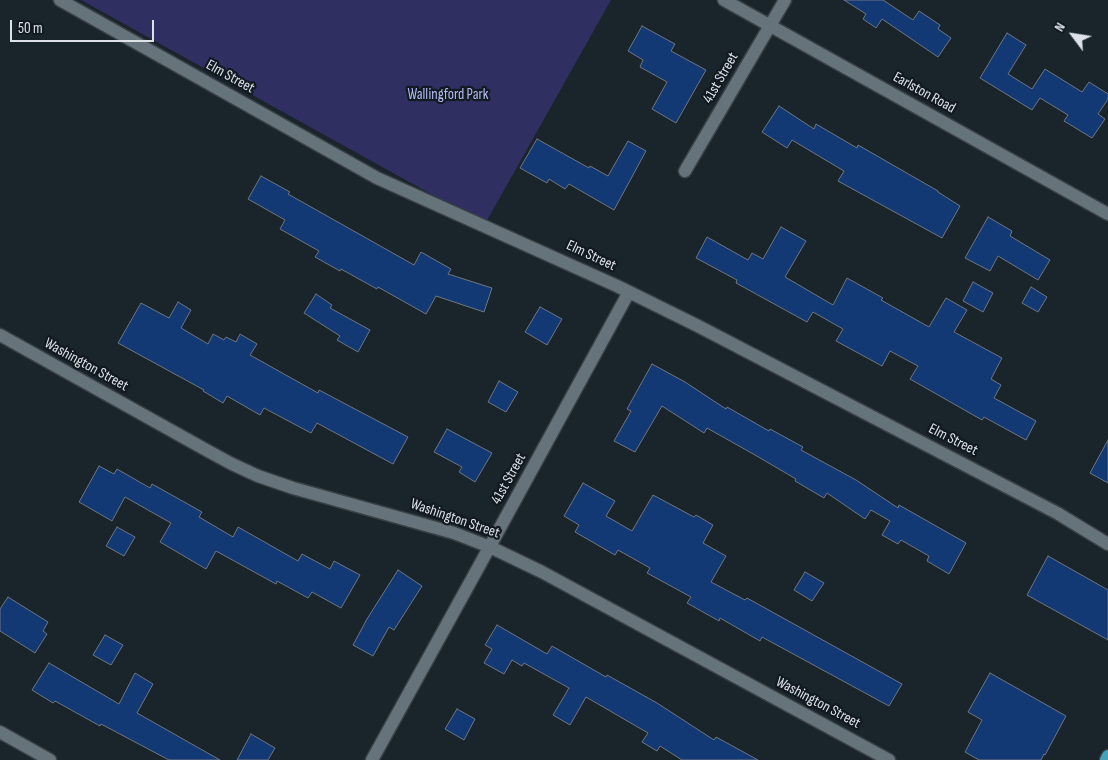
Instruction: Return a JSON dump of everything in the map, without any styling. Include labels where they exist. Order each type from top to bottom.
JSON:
[{"type":"main road","points":[[1106,760],[1108,756]]},
{"type":"street","name":"Elm Street","points":[[60,0],[378,178],[629,292],[698,326],[1057,512],[1108,544]]},
{"type":"street","name":"Earlston Road","points":[[724,0],[1108,214]]},
{"type":"street","name":"41st Street","points":[[685,171],[785,0]]},
{"type":"street","name":"41st Street","points":[[372,760],[629,292]]},
{"type":"street","name":"Washington Street","points":[[0,335],[208,452],[258,476],[293,488],[454,533],[490,547],[542,572],[889,760]]},
{"type":"street","points":[[0,732],[50,760]]},
{"type":"green space","name":"Wallingford Park","points":[[81,0],[611,0],[485,224]]},
{"type":"building","points":[[844,0],[883,0],[913,20],[919,11],[940,25],[938,29],[951,38],[938,57],[882,19],[876,28],[863,19],[866,14]]},
{"type":"building","points":[[642,26],[675,44],[671,51],[706,70],[676,123],[652,109],[667,82],[640,67],[643,60],[628,51]]},
{"type":"building","points":[[1007,33],[1026,45],[1008,74],[1032,89],[1045,69],[1082,92],[1089,82],[1108,94],[1108,99],[1098,114],[1105,119],[1092,138],[1064,121],[1068,115],[1040,98],[1032,110],[980,78]]},
{"type":"building","points":[[779,106],[814,129],[816,124],[857,148],[858,145],[938,191],[960,206],[942,238],[838,181],[844,171],[792,140],[787,148],[762,132]]},
{"type":"building","points":[[537,139],[589,168],[590,166],[608,176],[628,141],[646,151],[614,210],[569,184],[565,189],[549,179],[547,183],[520,168]]},
{"type":"building","points":[[261,176],[290,192],[288,194],[414,265],[421,252],[451,269],[448,274],[492,288],[484,312],[436,296],[426,314],[378,287],[377,289],[315,257],[319,251],[280,229],[285,220],[248,199]]},
{"type":"building","points":[[988,217],[1012,231],[1010,236],[1050,260],[1038,280],[998,256],[990,271],[965,258]]},
{"type":"building","points":[[781,227],[806,241],[785,277],[833,305],[847,278],[929,327],[946,298],[967,310],[954,332],[1002,358],[991,379],[1001,385],[994,398],[1036,421],[1026,440],[984,417],[982,420],[910,379],[918,366],[890,351],[882,366],[836,341],[843,329],[813,312],[807,322],[736,283],[737,280],[696,258],[707,237],[748,260],[752,253],[763,259]]},
{"type":"building","points":[[973,282],[993,293],[983,312],[963,301]]},
{"type":"building","points":[[1031,287],[1047,297],[1038,312],[1022,303]]},
{"type":"building","points":[[316,294],[332,305],[330,308],[370,330],[358,352],[337,340],[340,336],[304,313]]},
{"type":"building","points":[[178,302],[191,310],[181,328],[208,344],[213,334],[224,340],[226,337],[236,342],[240,334],[257,344],[250,355],[318,393],[319,390],[408,437],[393,464],[317,423],[311,433],[264,408],[260,415],[227,396],[223,403],[204,390],[118,343],[141,303],[169,318]]},
{"type":"building","points":[[540,307],[562,319],[547,345],[525,332]]},
{"type":"building","points":[[652,364],[685,382],[726,409],[727,407],[769,431],[770,429],[803,447],[801,450],[856,480],[898,508],[899,505],[966,543],[949,574],[927,561],[929,556],[901,540],[898,544],[882,535],[890,521],[871,510],[865,519],[827,493],[824,498],[755,455],[707,428],[704,433],[662,406],[635,452],[614,441],[631,411],[627,409]]},
{"type":"building","points":[[499,381],[518,392],[506,412],[488,402]]},
{"type":"building","points":[[447,429],[492,453],[475,482],[459,472],[462,467],[434,452]]},
{"type":"building","points":[[1108,440],[1108,483],[1090,473]]},
{"type":"building","points":[[99,466],[114,474],[117,469],[150,488],[152,484],[202,512],[199,517],[233,537],[238,527],[298,561],[302,554],[330,569],[334,561],[360,575],[341,608],[312,592],[308,598],[277,581],[276,584],[216,551],[206,569],[160,542],[171,523],[125,497],[112,521],[79,502]]},
{"type":"building","points":[[583,483],[615,501],[606,516],[632,531],[653,495],[713,525],[703,543],[726,556],[711,582],[745,600],[747,598],[902,684],[889,706],[762,637],[760,641],[720,618],[719,621],[687,603],[691,597],[647,573],[650,568],[618,550],[615,555],[575,532],[579,525],[564,516]]},
{"type":"building","points":[[117,527],[135,537],[124,556],[106,546]]},
{"type":"building","points":[[1048,556],[1108,590],[1108,640],[1027,595]]},
{"type":"building","points":[[398,570],[422,586],[394,630],[389,627],[373,656],[353,645]]},
{"type":"building","points":[[805,572],[824,583],[812,601],[794,590]]},
{"type":"building","points":[[8,597],[48,622],[43,631],[47,634],[35,653],[0,631],[0,609]]},
{"type":"building","points":[[497,625],[547,654],[552,646],[657,703],[714,740],[716,737],[758,760],[682,760],[660,746],[657,751],[642,742],[648,733],[586,697],[570,725],[553,715],[569,688],[524,663],[522,666],[512,660],[504,674],[484,663],[492,649],[485,645]]},
{"type":"building","points":[[105,635],[123,645],[111,665],[93,655]]},
{"type":"building","points":[[49,663],[119,704],[135,673],[153,684],[137,713],[220,760],[169,760],[101,724],[100,726],[55,701],[53,703],[32,690]]},
{"type":"building","points":[[990,673],[1066,716],[1041,760],[979,760],[965,752],[982,720],[968,712]]},
{"type":"building","points":[[457,709],[475,719],[464,740],[445,729]]},
{"type":"building","points":[[251,734],[275,748],[268,760],[237,760]]}]
